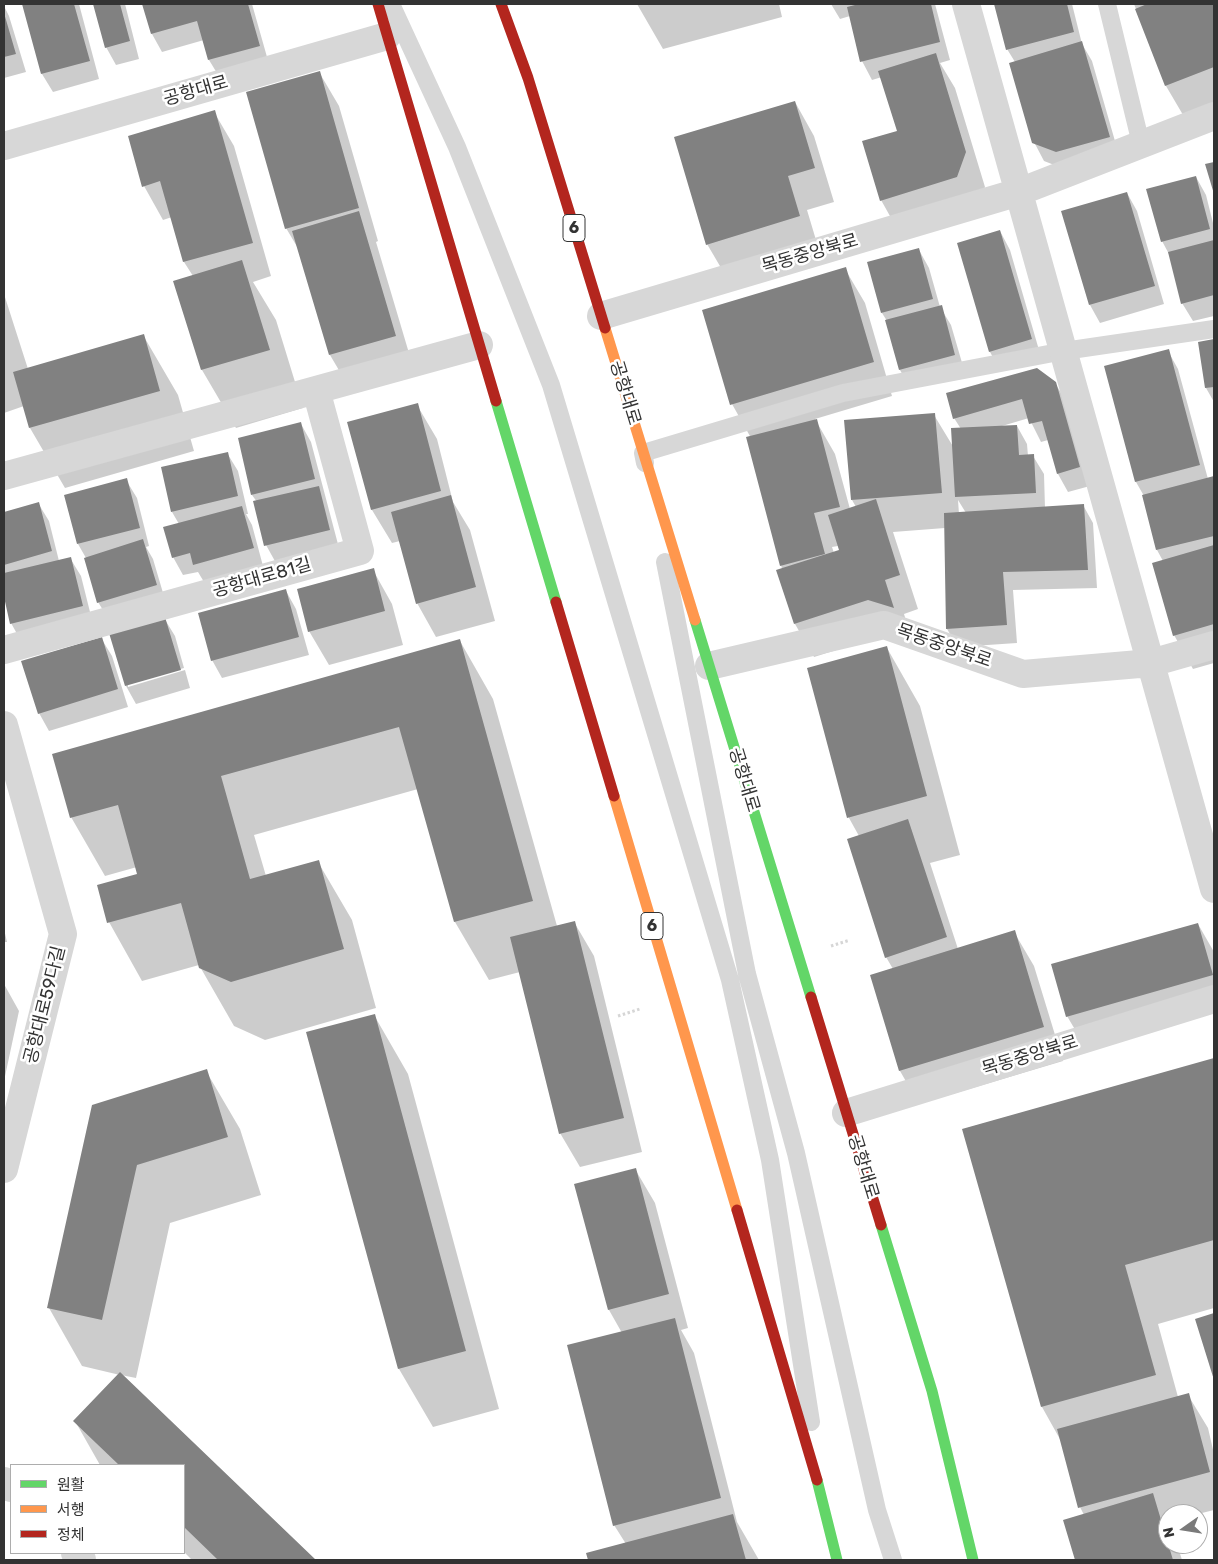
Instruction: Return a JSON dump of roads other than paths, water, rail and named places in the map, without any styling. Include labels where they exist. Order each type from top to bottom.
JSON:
[{"type":"main road","name":"6","points":[[378,4],[824,1507],[837,1560]]},
{"type":"main road","name":"공항대로","points":[[501,4],[528,78],[932,1391],[973,1560]]},
{"type":"street","points":[[966,4],[1214,889]]},
{"type":"street","name":"공항대로","points":[[4,146],[387,36]]},
{"type":"street","name":"목동중앙북로","points":[[601,316],[1019,192],[1214,116]]},
{"type":"street","points":[[4,476],[479,345]]},
{"type":"street","name":"공항대로81길","points":[[4,650],[360,550],[316,390]]},
{"type":"street","name":"목동중앙북로","points":[[709,666],[884,625],[1022,674],[1151,663],[1214,645]]},
{"type":"street","name":"공항대로59다길","points":[[4,725],[63,934],[4,1170]]},
{"type":"street","name":"목동중앙북로","points":[[846,1113],[1214,999]]},
{"type":"lane","points":[[391,4],[457,147],[551,385],[730,980],[770,1160],[824,1507]]},
{"type":"lane","points":[[1107,4],[1141,144]]},
{"type":"lane","points":[[893,1560],[877,1510],[796,1153],[747,974],[643,453],[843,393],[1064,351],[1214,329]]}]
